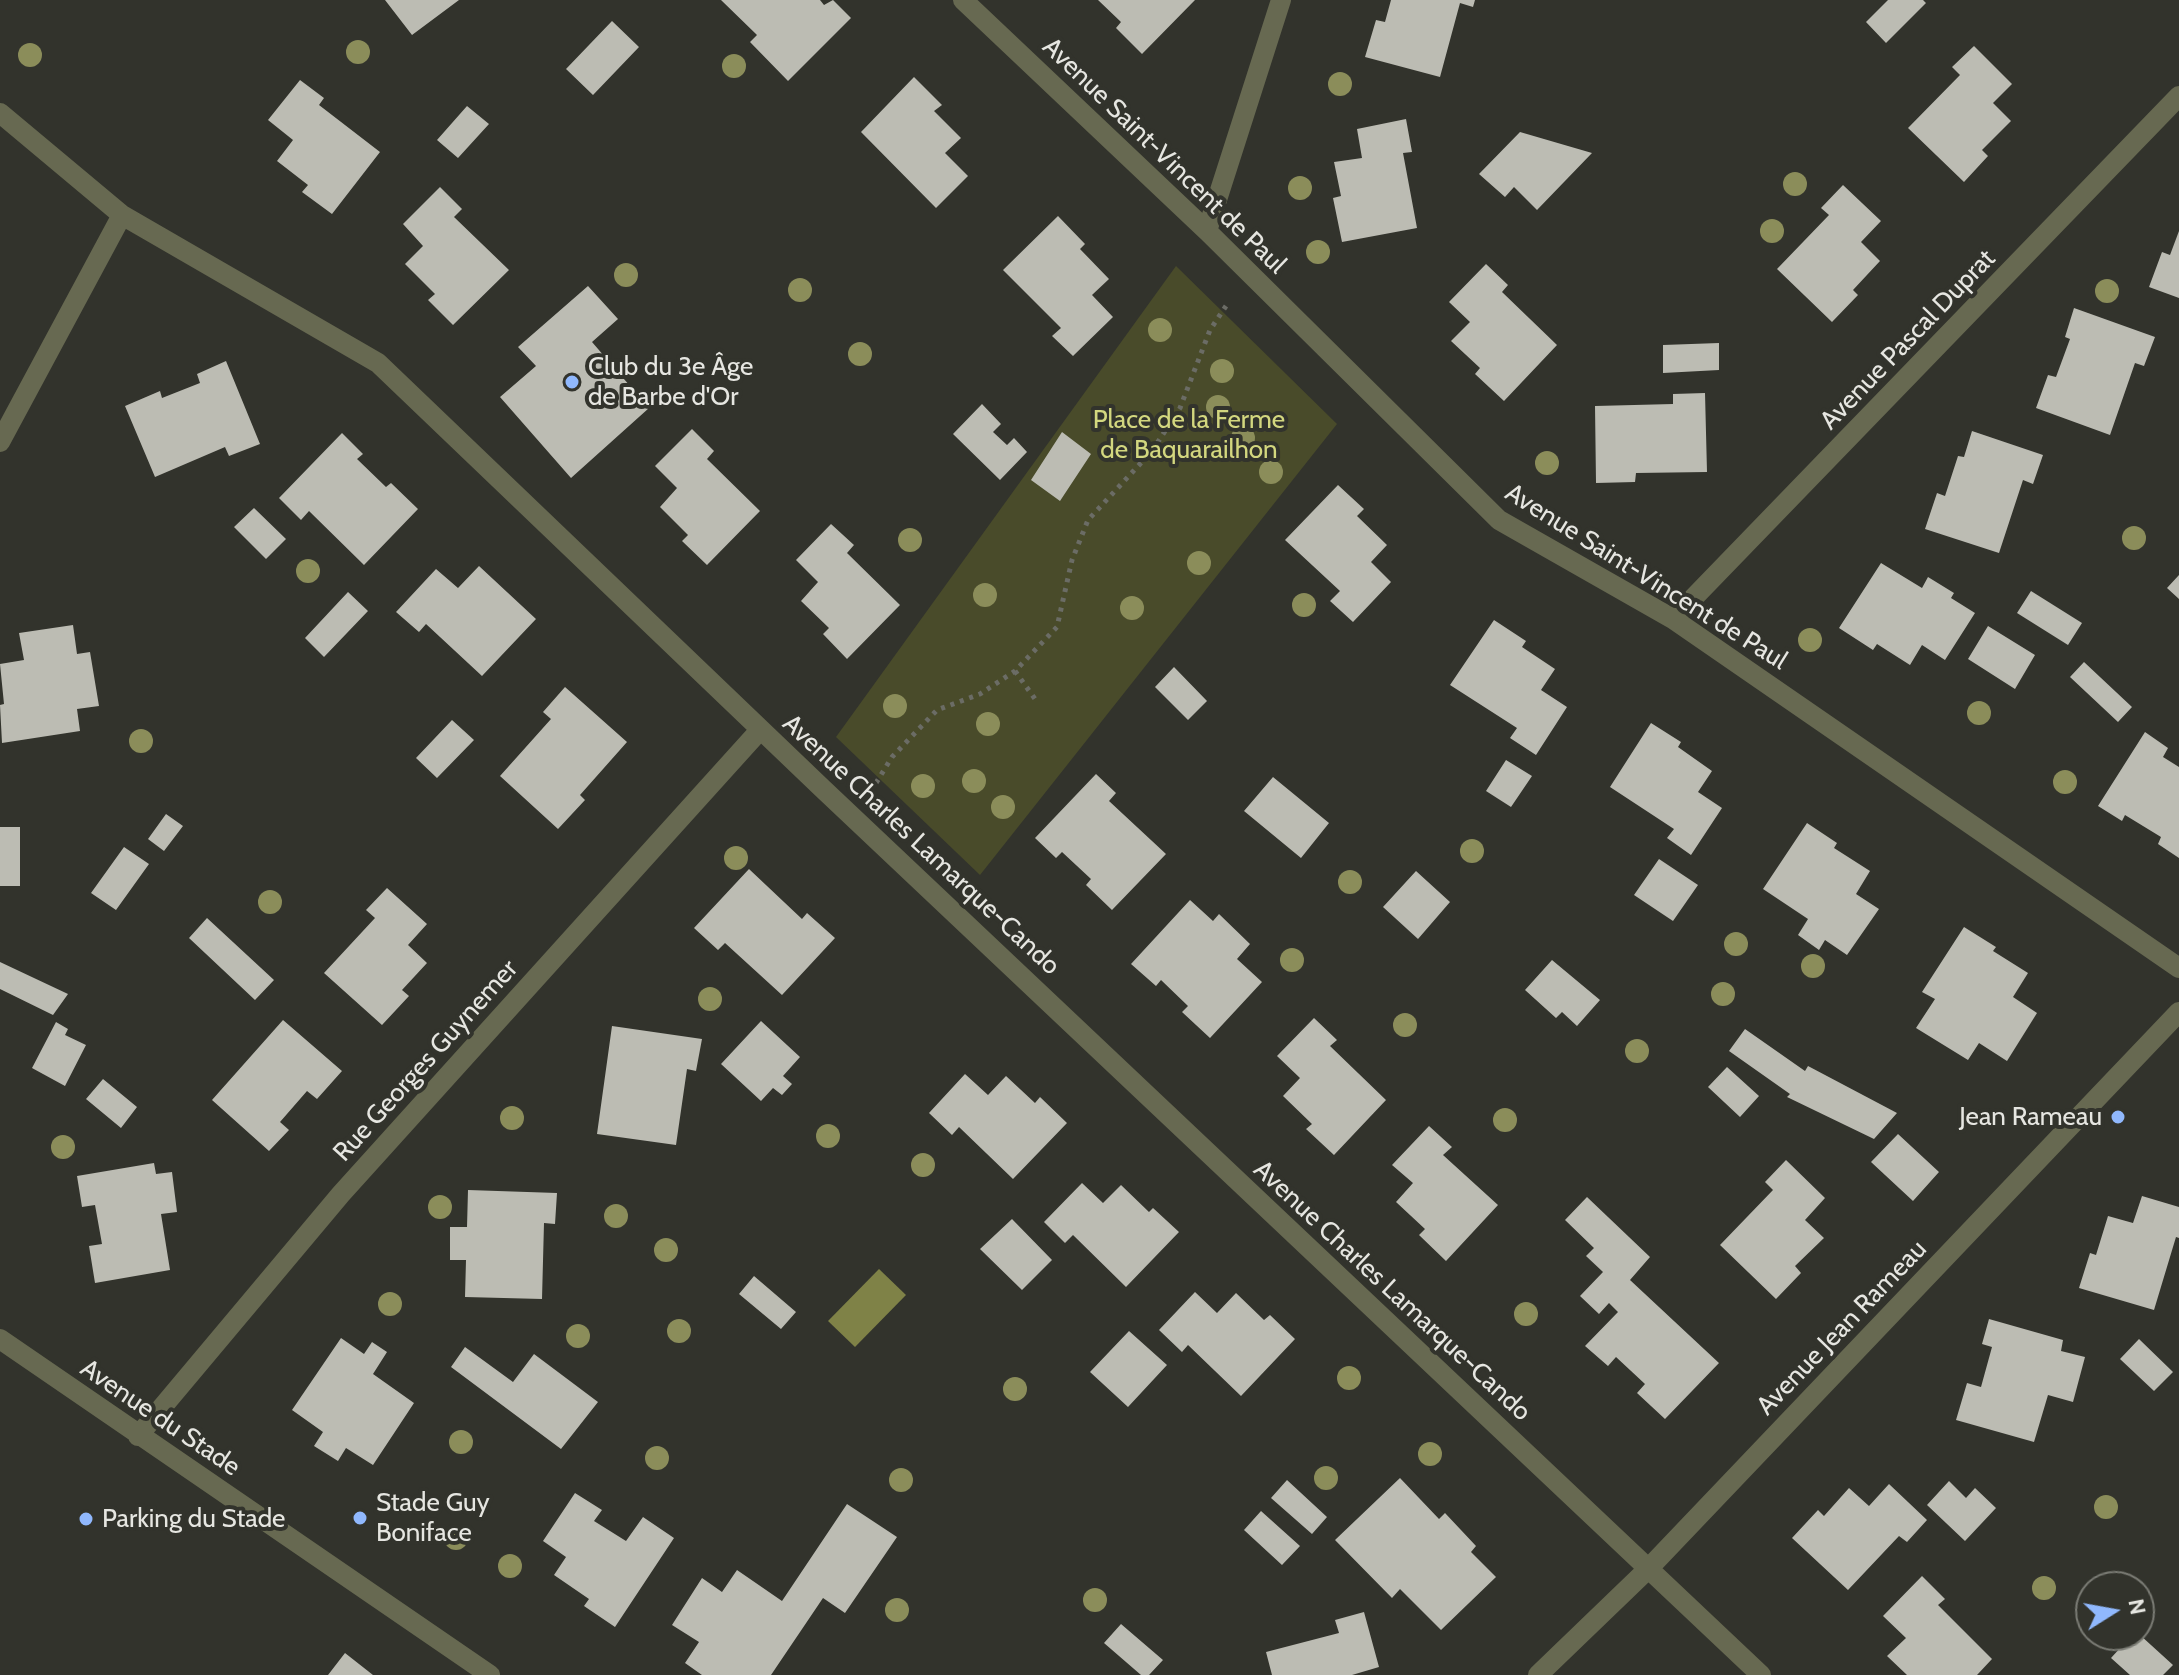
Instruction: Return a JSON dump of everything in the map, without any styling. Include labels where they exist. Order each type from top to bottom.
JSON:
[{"type":"street","name":"Avenue Saint-Vincent de Paul","points":[[963,0],[1207,231],[1499,520],[1673,619],[2179,968]]},
{"type":"street","points":[[1207,231],[1281,0]]},
{"type":"street","name":"Avenue Pascal Duprat","points":[[1673,619],[2179,96]]},
{"type":"street","name":"Avenue Charles Lamarque-Cando","points":[[0,113],[122,215],[378,363],[760,730],[1761,1675]]},
{"type":"street","points":[[0,442],[122,215]]},
{"type":"street","name":"Rue Georges Guynemer","points":[[138,1436],[341,1194],[760,730]]},
{"type":"street","name":"Avenue Jean Rameau","points":[[1538,1675],[1648,1569],[2179,1012]]},
{"type":"street","name":"Avenue du Stade","points":[[0,1339],[490,1675]]},
{"type":"path","points":[[854,818],[892,757],[937,710],[980,694],[1015,671],[1057,627],[1072,560],[1088,520],[1152,451],[1180,408],[1210,330],[1249,272]]},
{"type":"path","points":[[1015,671],[1035,699]]},
{"type":"green space","name":"Place de la Ferme de Baquarailhon","points":[[1176,266],[1337,424],[980,875],[836,737]]},
{"type":"shaded area","points":[[879,1269],[906,1295],[855,1347],[828,1321]]},
{"type":"building","points":[[385,0],[459,0],[412,35]]},
{"type":"building","points":[[721,0],[820,0],[824,5],[833,0],[851,18],[788,81],[750,42],[757,35]]},
{"type":"building","points":[[1098,0],[1195,0],[1142,54],[1116,28],[1121,22]]},
{"type":"building","points":[[1391,0],[1475,0],[1473,7],[1460,3],[1440,77],[1365,57],[1376,20],[1385,22]]},
{"type":"building","points":[[1888,0],[1923,0],[1926,3],[1886,43],[1866,22]]},
{"type":"building","points":[[612,21],[639,47],[593,95],[566,69]]},
{"type":"building","points":[[1974,46],[2012,84],[1993,103],[2011,121],[1982,150],[1988,156],[1964,182],[1908,128],[1960,75],[1952,67]]},
{"type":"building","points":[[914,77],[942,105],[934,111],[961,138],[945,153],[968,176],[936,208],[861,132]]},
{"type":"building","points":[[300,80],[324,98],[319,105],[380,152],[332,214],[302,192],[308,185],[277,161],[293,140],[268,120]]},
{"type":"building","points":[[467,106],[489,124],[458,158],[437,140]]},
{"type":"building","points":[[1406,119],[1412,152],[1403,153],[1417,228],[1342,242],[1333,198],[1341,196],[1334,162],[1362,158],[1357,129]]},
{"type":"building","points":[[1520,132],[1592,153],[1537,210],[1514,187],[1505,197],[1479,174]]},
{"type":"building","points":[[1843,185],[1881,221],[1861,242],[1880,261],[1853,290],[1858,295],[1832,322],[1777,269],[1829,215],[1821,208]]},
{"type":"building","points":[[440,187],[462,209],[454,217],[509,270],[453,325],[428,300],[435,294],[405,264],[423,246],[403,224]]},
{"type":"building","points":[[1058,216],[1085,244],[1080,249],[1109,279],[1092,295],[1113,317],[1073,356],[1052,336],[1061,328],[1003,270]]},
{"type":"building","points":[[2179,231],[2179,298],[2149,287],[2162,252],[2170,255]]},
{"type":"building","points":[[1486,264],[1508,285],[1502,292],[1557,345],[1504,401],[1475,374],[1480,368],[1451,341],[1470,322],[1449,302]]},
{"type":"building","name":"Club du 3e Âge de Barbe d'Or","points":[[588,286],[618,319],[592,342],[649,408],[571,478],[500,397],[536,366],[518,347]]},
{"type":"building","points":[[2074,308],[2155,337],[2144,366],[2135,363],[2110,435],[2036,408],[2048,375],[2056,377],[2070,339],[2065,337]]},
{"type":"building","points":[[1719,343],[1719,370],[1663,373],[1663,345]]},
{"type":"building","points":[[226,361],[260,444],[229,456],[225,447],[155,477],[125,406],[160,391],[162,398],[200,383],[197,374]]},
{"type":"building","points":[[1705,393],[1707,472],[1636,473],[1635,482],[1596,483],[1595,406],[1673,404],[1673,394]]},
{"type":"building","points":[[982,404],[1001,424],[993,432],[1007,445],[1014,438],[1027,452],[1000,480],[953,434]]},
{"type":"building","points":[[692,429],[714,451],[707,459],[760,511],[707,565],[682,541],[688,535],[660,507],[677,488],[655,466]]},
{"type":"building","points":[[1972,431],[2043,455],[2033,484],[2023,480],[1999,553],[1925,529],[1937,493],[1945,496],[1958,456],[1964,457]]},
{"type":"building","points":[[1062,432],[1091,454],[1060,501],[1031,480]]},
{"type":"building","points":[[342,433],[363,454],[357,459],[386,487],[391,483],[418,509],[364,565],[309,511],[301,520],[279,498]]},
{"type":"building","points":[[1338,485],[1364,509],[1357,516],[1387,545],[1371,562],[1391,582],[1353,622],[1330,601],[1340,591],[1285,540]]},
{"type":"building","points":[[254,508],[286,539],[266,559],[234,527]]},
{"type":"building","points":[[831,524],[854,545],[847,553],[900,605],[847,659],[823,634],[829,628],[801,601],[818,582],[796,560]]},
{"type":"building","points":[[1881,563],[1922,588],[1928,577],[1954,593],[1951,598],[1975,613],[1945,660],[1922,645],[1910,665],[1877,644],[1873,650],[1839,628]]},
{"type":"building","points":[[479,566],[536,619],[482,676],[426,624],[419,632],[396,612],[436,569],[458,588]]},
{"type":"building","points":[[2179,575],[2179,599],[2167,588]]},
{"type":"building","points":[[2031,591],[2082,623],[2068,645],[2017,613]]},
{"type":"building","points":[[348,592],[368,611],[324,657],[305,638]]},
{"type":"building","points":[[1494,620],[1526,641],[1522,647],[1555,669],[1541,690],[1567,707],[1536,755],[1510,738],[1517,728],[1450,685]]},
{"type":"building","points":[[73,625],[77,654],[90,652],[99,706],[77,709],[80,731],[2,743],[0,705],[4,704],[0,664],[24,660],[19,633]]},
{"type":"building","points":[[1988,626],[2035,655],[2015,689],[1968,659]]},
{"type":"building","points":[[2084,662],[2132,707],[2118,722],[2070,677]]},
{"type":"building","points":[[1174,667],[1207,701],[1188,720],[1155,687]]},
{"type":"building","points":[[565,687],[627,742],[580,795],[585,800],[558,829],[500,776],[551,719],[543,712]]},
{"type":"building","points":[[452,720],[474,740],[437,778],[416,758]]},
{"type":"building","points":[[1651,723],[1681,742],[1678,747],[1712,771],[1698,792],[1722,808],[1691,855],[1667,838],[1674,829],[1610,787]]},
{"type":"building","points":[[2145,732],[2168,748],[2163,757],[2179,767],[2179,858],[2158,844],[2161,837],[2125,815],[2122,821],[2098,806]]},
{"type":"building","points":[[1506,760],[1532,776],[1511,807],[1486,791]]},
{"type":"building","points":[[1096,774],[1116,793],[1109,801],[1166,854],[1112,910],[1086,885],[1091,879],[1062,852],[1056,858],[1035,838]]},
{"type":"building","points":[[1273,777],[1329,823],[1301,858],[1244,811]]},
{"type":"building","points":[[166,814],[183,826],[164,851],[148,839]]},
{"type":"building","points":[[1807,823],[1837,843],[1834,848],[1870,871],[1856,894],[1879,909],[1847,955],[1825,940],[1819,950],[1798,935],[1808,919],[1763,889]]},
{"type":"building","points":[[0,827],[20,827],[20,886],[0,886]]},
{"type":"building","points":[[124,847],[149,864],[116,910],[91,893]]},
{"type":"building","points":[[1659,859],[1698,885],[1673,921],[1634,895]]},
{"type":"building","points":[[749,869],[802,919],[807,913],[835,938],[782,995],[725,943],[718,950],[694,928]]},
{"type":"building","points":[[1416,871],[1450,902],[1418,939],[1383,907]]},
{"type":"building","points":[[387,888],[427,924],[408,945],[427,963],[402,990],[409,996],[382,1025],[324,973],[375,918],[366,910]]},
{"type":"building","points":[[1190,900],[1213,921],[1219,914],[1250,944],[1237,959],[1262,982],[1210,1038],[1182,1012],[1188,1006],[1161,980],[1156,986],[1131,964]]},
{"type":"building","points":[[207,918],[274,980],[255,1000],[189,938]]},
{"type":"building","points":[[1964,927],[1996,947],[1993,951],[2028,973],[2013,997],[2037,1013],[2007,1061],[1979,1043],[1968,1060],[1916,1028],[1935,999],[1922,992]]},
{"type":"building","points":[[1552,960],[1600,1000],[1577,1026],[1562,1012],[1556,1018],[1525,990]]},
{"type":"building","points":[[0,962],[68,994],[53,1015],[0,989]]},
{"type":"building","points":[[1314,1018],[1337,1040],[1330,1046],[1386,1100],[1334,1155],[1306,1129],[1312,1124],[1283,1096],[1300,1078],[1277,1056]]},
{"type":"building","points":[[283,1020],[342,1071],[317,1099],[307,1091],[280,1122],[289,1130],[269,1151],[212,1100]]},
{"type":"building","points":[[761,1021],[800,1057],[783,1076],[792,1084],[782,1095],[773,1088],[761,1101],[721,1064]]},
{"type":"building","points":[[56,1022],[68,1029],[65,1035],[86,1045],[65,1086],[32,1068]]},
{"type":"building","points":[[612,1026],[702,1039],[696,1071],[687,1069],[676,1145],[597,1134]]},
{"type":"building","points":[[1745,1029],[1805,1071],[1808,1066],[1897,1113],[1874,1139],[1787,1097],[1790,1094],[1729,1051]]},
{"type":"building","points":[[1727,1067],[1759,1096],[1740,1117],[1708,1087]]},
{"type":"building","points":[[965,1074],[988,1095],[1006,1076],[1035,1103],[1040,1097],[1067,1123],[1013,1179],[959,1127],[952,1135],[929,1113]]},
{"type":"building","points":[[103,1079],[137,1107],[121,1128],[86,1099]]},
{"type":"building","points":[[1429,1126],[1452,1147],[1443,1155],[1498,1205],[1446,1261],[1419,1235],[1425,1229],[1396,1202],[1413,1183],[1392,1165]]},
{"type":"building","points":[[1898,1134],[1939,1172],[1913,1201],[1871,1162]]},
{"type":"building","points":[[1786,1160],[1825,1198],[1805,1220],[1824,1238],[1795,1266],[1801,1273],[1776,1299],[1720,1245],[1773,1190],[1765,1182]]},
{"type":"building","points":[[154,1163],[156,1174],[172,1172],[177,1212],[161,1214],[170,1270],[95,1283],[89,1246],[102,1244],[95,1205],[82,1207],[77,1176]]},
{"type":"building","points":[[1082,1183],[1103,1203],[1121,1185],[1149,1212],[1153,1208],[1179,1232],[1126,1287],[1073,1235],[1065,1243],[1044,1222]]},
{"type":"building","points":[[468,1190],[557,1193],[555,1224],[544,1223],[542,1299],[465,1297],[466,1260],[450,1260],[450,1227],[467,1227]]},
{"type":"building","points":[[2142,1196],[2179,1207],[2179,1238],[2176,1237],[2154,1310],[2079,1288],[2090,1253],[2096,1255],[2108,1216],[2133,1223]]},
{"type":"building","points":[[1587,1197],[1650,1257],[1630,1280],[1719,1363],[1665,1419],[1637,1393],[1645,1384],[1616,1357],[1608,1366],[1585,1346],[1618,1312],[1609,1303],[1599,1314],[1580,1296],[1603,1272],[1586,1256],[1594,1248],[1565,1220]]},
{"type":"building","points":[[1012,1219],[1052,1260],[1022,1290],[980,1249]]},
{"type":"building","points":[[754,1276],[796,1312],[781,1329],[739,1294]]},
{"type":"building","points":[[1195,1292],[1217,1313],[1236,1293],[1264,1320],[1270,1315],[1295,1339],[1241,1396],[1188,1345],[1182,1352],[1159,1330]]},
{"type":"building","points":[[1989,1319],[2063,1340],[2061,1351],[2085,1357],[2073,1402],[2048,1395],[2034,1442],[1956,1420],[1967,1383],[1981,1387],[1992,1347],[1982,1344]]},
{"type":"building","points":[[1129,1331],[1167,1365],[1128,1407],[1090,1372]]},
{"type":"building","points":[[341,1338],[364,1354],[372,1342],[387,1352],[373,1374],[414,1403],[373,1465],[346,1448],[338,1461],[314,1446],[323,1432],[292,1410]]},
{"type":"building","points":[[2139,1339],[2173,1372],[2154,1391],[2120,1359]]},
{"type":"building","points":[[465,1347],[513,1382],[534,1354],[598,1402],[561,1449],[451,1367]]},
{"type":"building","points":[[1400,1478],[1439,1519],[1445,1513],[1476,1546],[1471,1552],[1496,1577],[1441,1630],[1400,1589],[1392,1598],[1335,1540]]},
{"type":"building","points":[[1287,1480],[1327,1517],[1312,1534],[1271,1498]]},
{"type":"building","points":[[1949,1481],[1966,1498],[1975,1488],[1996,1508],[1965,1541],[1927,1505]]},
{"type":"building","points":[[1889,1484],[1927,1520],[1907,1542],[1899,1536],[1848,1590],[1792,1538],[1818,1510],[1824,1516],[1849,1488],[1869,1506]]},
{"type":"building","points":[[575,1493],[602,1510],[594,1521],[626,1541],[643,1517],[674,1538],[615,1627],[584,1606],[589,1599],[554,1575],[566,1557],[543,1541]]},
{"type":"building","points":[[847,1504],[897,1537],[845,1613],[823,1598],[771,1675],[702,1675],[685,1663],[699,1642],[672,1625],[702,1578],[722,1592],[737,1570],[782,1601]]},
{"type":"building","points":[[1261,1511],[1300,1546],[1282,1565],[1244,1530]]},
{"type":"building","points":[[1922,1576],[1945,1599],[1938,1605],[1992,1659],[1977,1675],[1907,1675],[1887,1656],[1906,1638],[1883,1616]]},
{"type":"building","points":[[1364,1612],[1379,1667],[1352,1675],[1272,1675],[1266,1652],[1339,1633],[1335,1620]]},
{"type":"building","points":[[1121,1624],[1163,1660],[1149,1675],[1141,1675],[1104,1643]]},
{"type":"building","points":[[2155,1649],[2173,1665],[2163,1675],[2130,1675],[2111,1658],[2117,1651]]},
{"type":"building","points":[[345,1653],[373,1675],[328,1675]]},
{"type":"place","name":"Club du 3e Âge de Barbe d'Or","points":[[572,382]]},
{"type":"place","name":"Jean Rameau","points":[[2118,1117]]},
{"type":"place","name":"Stade Guy Boniface","points":[[360,1518]]},
{"type":"place","name":"Parking du Stade","points":[[86,1519]]}]
